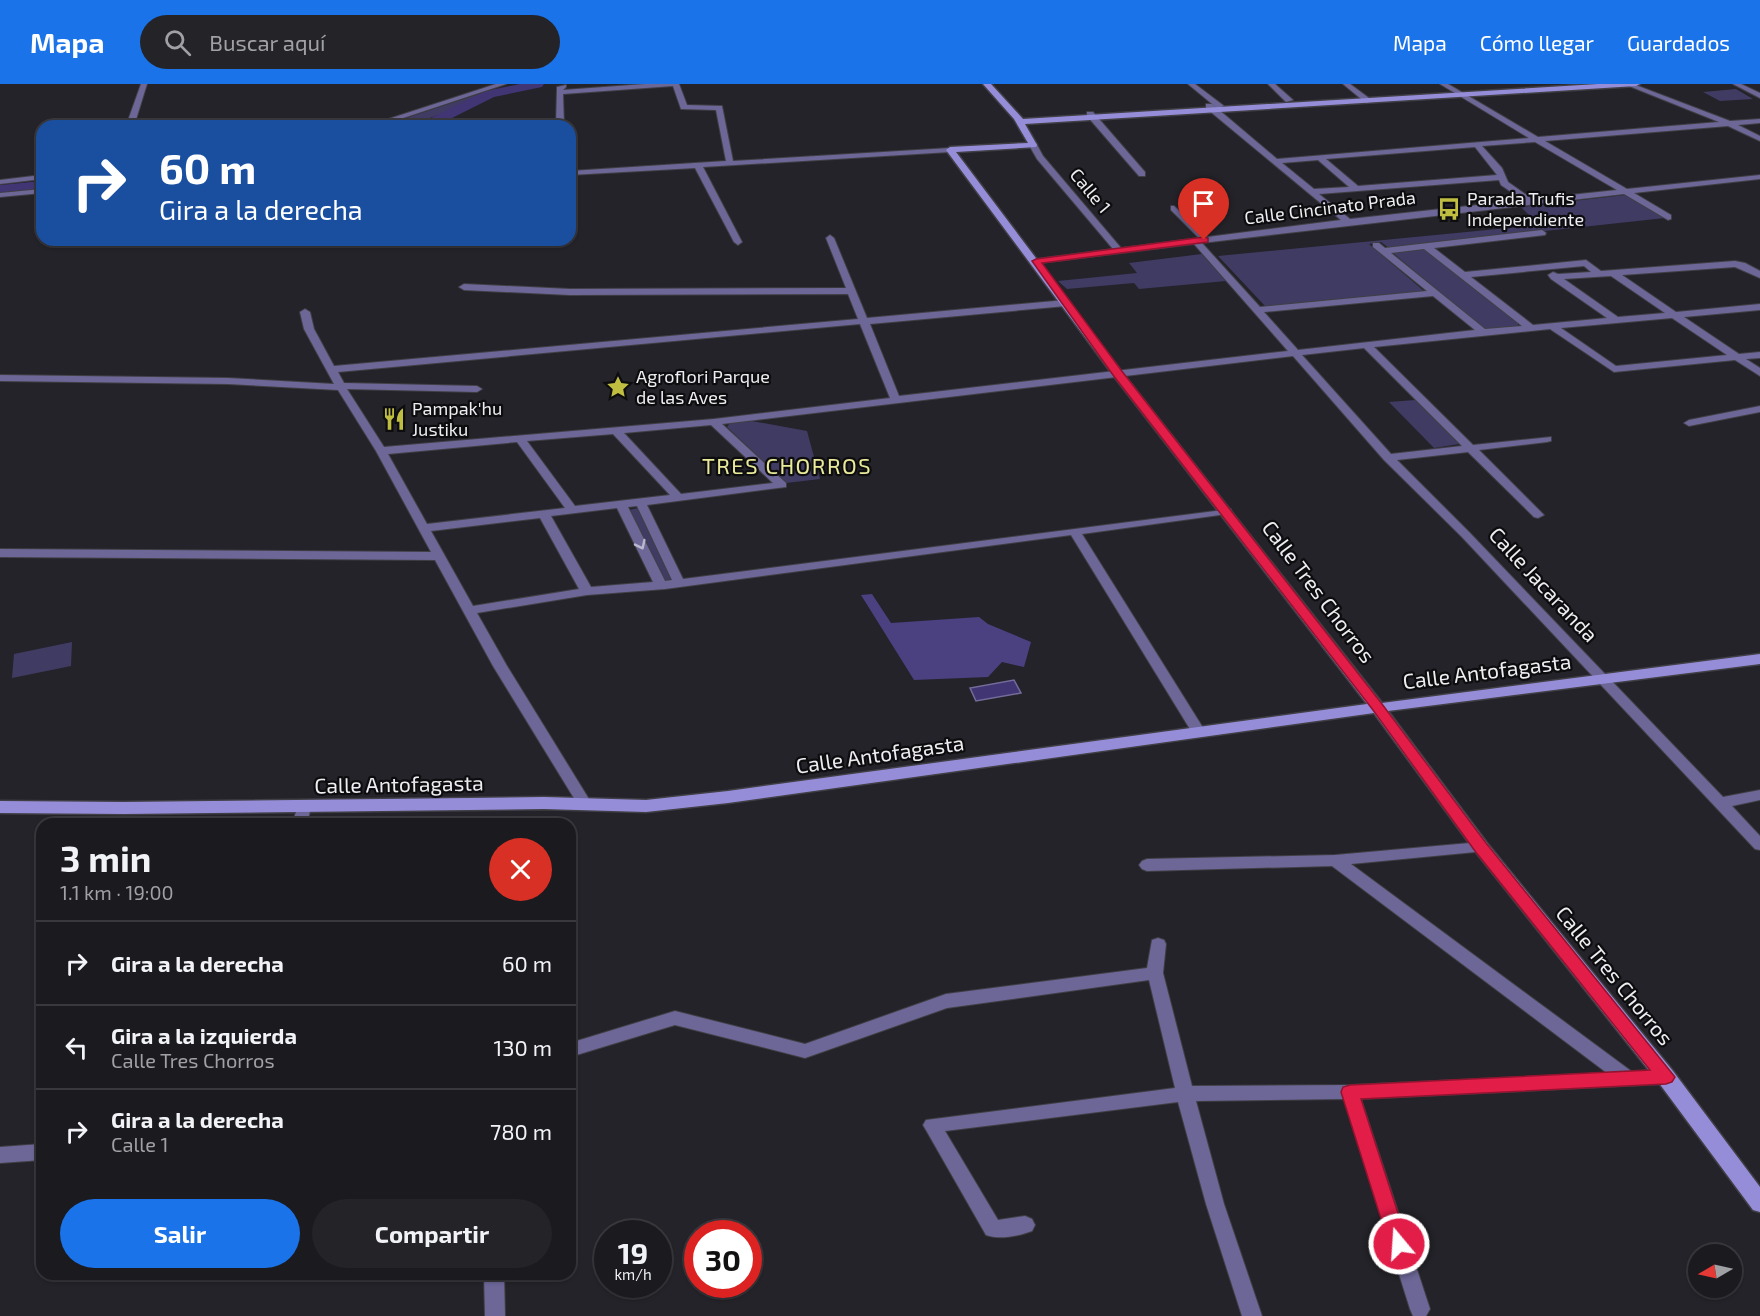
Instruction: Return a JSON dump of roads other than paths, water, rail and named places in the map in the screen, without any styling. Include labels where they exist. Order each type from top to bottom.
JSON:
[{"type":"main road","name":"Calle 1","points":[[987,84],[1018,120],[1033,145]]},
{"type":"main road","points":[[1456,93],[1551,84]]},
{"type":"main road","points":[[1018,120],[1636,84]]},
{"type":"main road","points":[[1217,107],[1289,100],[1365,98]]},
{"type":"main road","points":[[950,150],[1033,145]]},
{"type":"main road","name":"Calle Tres Chorros","points":[[950,150],[1036,261],[1117,372],[1377,707],[1481,847],[1666,1077],[1760,1203]]},
{"type":"main road","name":"Calle Antofagasta","points":[[0,807],[585,804],[646,806],[728,797],[1198,730],[1760,659]]},
{"type":"street","points":[[132,120],[144,84]]},
{"type":"street","points":[[390,120],[503,84]]},
{"type":"street","points":[[559,90],[572,84]]},
{"type":"street","points":[[559,90],[676,84],[684,107],[718,108],[730,163]]},
{"type":"street","points":[[1191,84],[1348,222]]},
{"type":"street","points":[[1270,84],[1289,100]]},
{"type":"street","points":[[1346,84],[1365,98]]},
{"type":"street","points":[[1443,84],[1668,217]]},
{"type":"street","points":[[1627,84],[1760,138]]},
{"type":"street","points":[[1736,84],[1760,96]]},
{"type":"street","points":[[559,90],[560,120]]},
{"type":"street","points":[[1091,116],[1142,174]]},
{"type":"street","points":[[1276,160],[1760,121]]},
{"type":"street","name":"Calle 1","points":[[1033,145],[1040,157],[1119,251]]},
{"type":"street","points":[[1477,145],[1502,177],[1504,183],[1530,202]]},
{"type":"street","points":[[576,173],[950,150]]},
{"type":"street","points":[[1319,157],[1358,189]]},
{"type":"street","points":[[698,165],[738,242]]},
{"type":"street","points":[[1313,192],[1502,177]]},
{"type":"street","name":"Calle Cincinato Prada","points":[[1119,251],[1348,222],[1760,177]]},
{"type":"street","points":[[0,182],[36,178]]},
{"type":"street","points":[[0,195],[36,192]]},
{"type":"street","name":"Calle Jacaranda","points":[[1174,208],[1388,458],[1466,534],[1760,844]]},
{"type":"street","points":[[1483,332],[1380,248],[1426,246],[1542,233]]},
{"type":"street","points":[[830,238],[862,322],[895,398]]},
{"type":"street","points":[[1426,246],[1531,328]]},
{"type":"street","points":[[1036,261],[1119,251]]},
{"type":"street","points":[[1463,275],[1586,263],[1599,274]]},
{"type":"street","points":[[1554,277],[1736,264],[1760,276]]},
{"type":"street","points":[[1542,267],[1617,321]]},
{"type":"street","points":[[1613,273],[1760,373]]},
{"type":"street","points":[[464,287],[570,292],[850,291]]},
{"type":"street","points":[[1259,310],[1434,293]]},
{"type":"street","points":[[333,369],[1066,303]]},
{"type":"street","points":[[381,451],[714,422],[1117,372],[1483,332],[1760,307]]},
{"type":"street","points":[[305,312],[309,329],[341,387],[381,451],[500,666],[585,804]]},
{"type":"street","points":[[1554,327],[1614,369],[1760,355]]},
{"type":"street","points":[[1367,346],[1467,448],[1538,515]]},
{"type":"street","points":[[0,378],[228,381],[341,387],[352,385],[477,389]]},
{"type":"street","points":[[1689,423],[1760,409]]},
{"type":"street","points":[[423,528],[782,485],[714,422]]},
{"type":"street","points":[[616,431],[679,498]]},
{"type":"street","points":[[520,439],[573,511]]},
{"type":"street","points":[[1388,458],[1546,439]]},
{"type":"street","points":[[641,503],[679,583]]},
{"type":"street","points":[[621,505],[661,585]]},
{"type":"street","points":[[470,610],[587,591],[679,583],[1227,511]]},
{"type":"street","points":[[544,514],[587,591]]},
{"type":"street","points":[[1075,532],[1198,730]]},
{"type":"street","points":[[0,553],[439,556]]},
{"type":"street","points":[[1721,803],[1760,795]]},
{"type":"street","points":[[301,818],[304,807]]},
{"type":"street","points":[[1147,865],[1335,860],[1481,847]]},
{"type":"street","points":[[1335,860],[1628,1078]]},
{"type":"street","points":[[1158,944],[1155,973],[1185,1094],[1215,1204],[1252,1316]]},
{"type":"street","points":[[576,1048],[675,1018],[805,1051],[946,1001],[1155,973]]},
{"type":"street","points":[[1025,1225],[993,1229],[932,1125],[1185,1094],[1350,1092],[1666,1077]]},
{"type":"street","points":[[1350,1092],[1420,1309]]},
{"type":"street","points":[[0,1155],[36,1152]]},
{"type":"street","points":[[494,1280],[495,1316]]},
{"type":"waterway","points":[[437,120],[490,94],[538,84]]},
{"type":"waterway","points":[[0,189],[36,186]]},
{"type":"place","name":"Parada Trufis Independiente","points":[[1449,209]]},
{"type":"place","name":"Agroflori Parque de las Aves","points":[[618,387]]},
{"type":"place","name":"Pampak'hu Justiku","points":[[394,419]]},
{"type":"district","name":"TRES CHORROS","points":[[787,466]]}]
